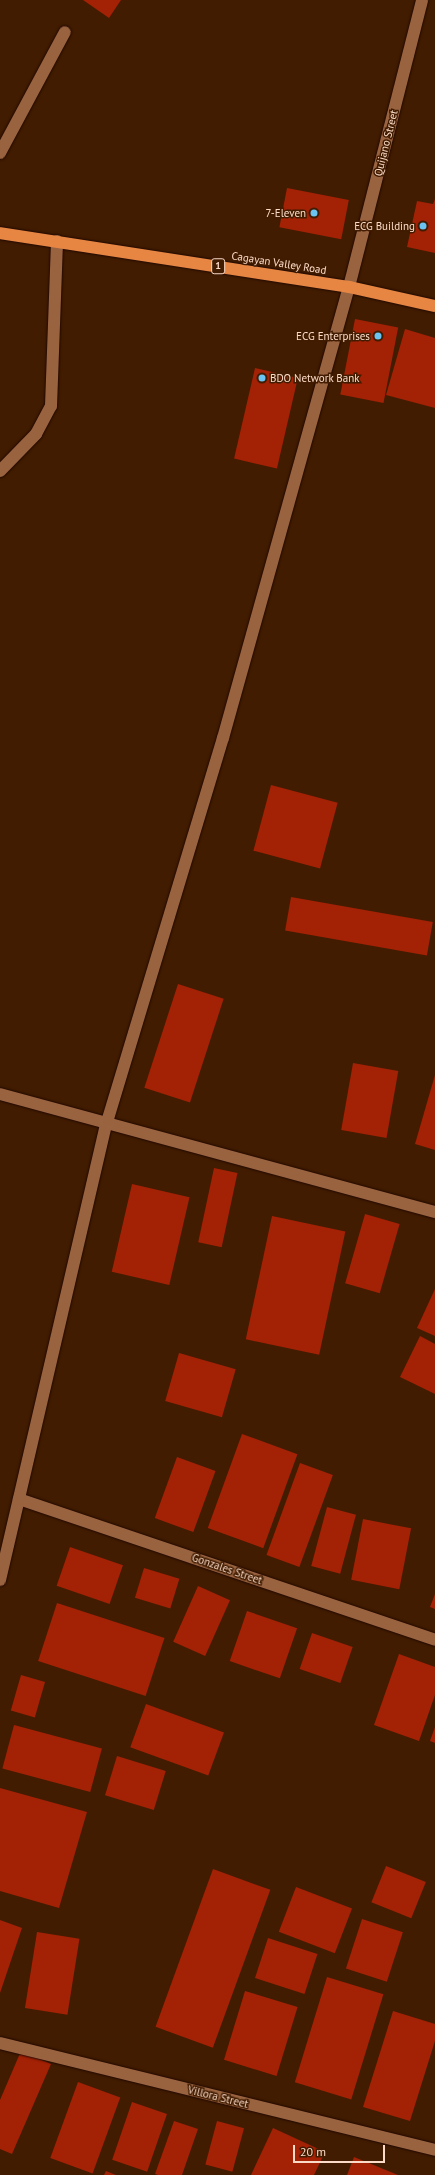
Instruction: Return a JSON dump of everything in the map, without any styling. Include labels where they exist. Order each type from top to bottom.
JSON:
[{"type":"highway","name":"Cagayan Valley Road","points":[[0,233],[349,287],[435,306]]},
{"type":"street","name":"Quijano Street","points":[[0,1580],[107,1122],[223,738],[349,287],[422,0]]},
{"type":"street","points":[[0,152],[65,32]]},
{"type":"street","points":[[0,470],[36,434],[50,406],[57,241]]},
{"type":"street","points":[[0,1094],[435,1212]]},
{"type":"street","name":"Gonzales Street","points":[[19,1499],[435,1640]]},
{"type":"street","name":"Villora Street","points":[[0,2043],[435,2150]]},
{"type":"building","points":[[83,0],[121,0],[109,18]]},
{"type":"building","name":"7-Eleven","points":[[287,188],[349,200],[341,239],[279,227]]},
{"type":"building","name":"ECG Building","points":[[435,199],[435,253],[407,247],[417,201],[433,204]]},
{"type":"building","points":[[355,319],[398,327],[383,403],[340,395]]},
{"type":"building","points":[[405,329],[435,338],[435,408],[386,395]]},
{"type":"building","points":[[255,368],[298,378],[277,469],[234,459]]},
{"type":"building","points":[[271,785],[338,803],[320,869],[253,851]]},
{"type":"building","points":[[291,897],[433,922],[427,955],[285,930]]},
{"type":"building","points":[[178,984],[224,999],[190,1102],[144,1088]]},
{"type":"building","points":[[353,1063],[398,1071],[386,1138],[341,1130]]},
{"type":"building","points":[[435,1075],[435,1150],[415,1144]]},
{"type":"building","points":[[214,1168],[237,1173],[222,1247],[198,1242]]},
{"type":"building","points":[[132,1184],[189,1197],[169,1285],[112,1272]]},
{"type":"building","points":[[365,1214],[400,1224],[380,1293],[345,1283]]},
{"type":"building","points":[[272,1216],[345,1232],[319,1355],[246,1339]]},
{"type":"building","points":[[435,1289],[435,1336],[417,1328]]},
{"type":"building","points":[[420,1336],[435,1344],[435,1394],[400,1377]]},
{"type":"building","points":[[179,1353],[236,1369],[222,1417],[165,1401]]},
{"type":"building","points":[[242,1434],[297,1454],[263,1548],[208,1528]]},
{"type":"building","points":[[177,1457],[216,1471],[193,1532],[155,1518]]},
{"type":"building","points":[[300,1463],[333,1475],[299,1567],[266,1555]]},
{"type":"building","points":[[327,1507],[356,1515],[340,1574],[311,1566]]},
{"type":"building","points":[[363,1519],[411,1528],[399,1589],[351,1580]]},
{"type":"building","points":[[70,1547],[123,1565],[110,1604],[57,1586]]},
{"type":"building","points":[[144,1568],[179,1579],[170,1608],[135,1598]]},
{"type":"building","points":[[198,1586],[230,1600],[205,1656],[173,1642]]},
{"type":"building","points":[[435,1594],[435,1609],[430,1607]]},
{"type":"building","points":[[57,1603],[164,1638],[146,1696],[38,1661]]},
{"type":"building","points":[[247,1611],[297,1628],[280,1678],[230,1661]]},
{"type":"building","points":[[312,1633],[353,1647],[340,1683],[300,1669]]},
{"type":"building","points":[[399,1654],[435,1667],[435,1695],[419,1741],[374,1725]]},
{"type":"building","points":[[21,1675],[45,1682],[35,1717],[11,1711]]},
{"type":"building","points":[[146,1704],[224,1732],[208,1776],[130,1747]]},
{"type":"building","points":[[14,1725],[102,1749],[90,1792],[2,1768]]},
{"type":"building","points":[[435,1727],[435,1743],[430,1741]]},
{"type":"building","points":[[117,1756],[166,1771],[154,1810],[105,1795]]},
{"type":"building","points":[[0,1788],[87,1812],[59,1908],[0,1891]]},
{"type":"building","points":[[386,1866],[426,1882],[411,1918],[371,1902]]},
{"type":"building","points":[[213,1869],[270,1890],[213,2048],[156,2027]]},
{"type":"building","points":[[296,1887],[352,1909],[335,1953],[279,1932]]},
{"type":"building","points":[[362,1919],[403,1932],[387,1982],[346,1968]]},
{"type":"building","points":[[0,1920],[22,1928],[0,1993]]},
{"type":"building","points":[[37,1932],[79,1939],[67,2015],[25,2008]]},
{"type":"building","points":[[268,1938],[317,1954],[304,1994],[255,1978]]},
{"type":"building","points":[[327,1977],[383,1994],[351,2099],[295,2082]]},
{"type":"building","points":[[245,1991],[298,2007],[277,2076],[224,2060]]},
{"type":"building","points":[[393,2011],[435,2024],[435,2041],[410,2121],[363,2107]]},
{"type":"building","points":[[21,2051],[51,2064],[12,2154],[0,2149],[0,2100]]},
{"type":"building","points":[[78,2082],[120,2097],[93,2174],[50,2158]]},
{"type":"building","points":[[132,2102],[167,2114],[147,2172],[112,2160]]},
{"type":"building","points":[[174,2121],[198,2129],[182,2175],[158,2175],[155,2174]]},
{"type":"building","points":[[217,2121],[244,2128],[232,2172],[205,2164]]},
{"type":"building","points":[[273,2128],[325,2152],[314,2175],[251,2175]]},
{"type":"building","points":[[354,2157],[398,2175],[347,2175]]},
{"type":"building","points":[[106,2171],[116,2175],[104,2175]]},
{"type":"place","name":"7-Eleven","points":[[314,213]]},
{"type":"place","name":"ECG Building","points":[[423,226]]},
{"type":"place","name":"ECG Enterprises","points":[[378,336]]},
{"type":"place","name":"BDO Network Bank","points":[[262,378]]}]
